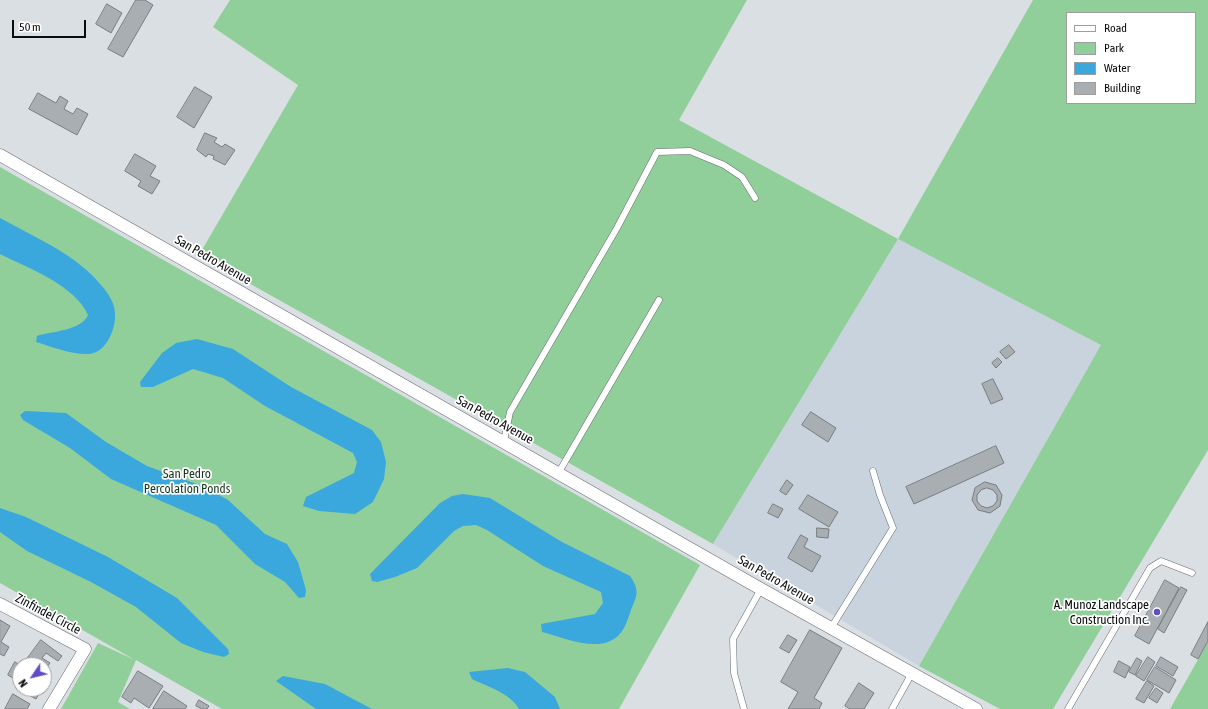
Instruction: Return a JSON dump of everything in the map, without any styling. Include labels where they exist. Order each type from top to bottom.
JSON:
[{"type":"street","name":"San Pedro Avenue","points":[[0,154],[559,472],[761,589],[976,709]]},
{"type":"street","name":"Zinfindel Circle","points":[[0,604],[85,649],[49,709]]},
{"type":"lane","points":[[504,441],[510,412],[617,228],[657,152],[690,151],[724,164],[742,177],[755,198]]},
{"type":"lane","points":[[559,472],[659,300]]},
{"type":"lane","points":[[831,628],[893,528],[872,471]]},
{"type":"lane","points":[[1068,709],[1150,568],[1161,561],[1192,573]]},
{"type":"lane","points":[[744,709],[734,673],[733,639],[761,589]]},
{"type":"lane","points":[[892,709],[912,673]]},
{"type":"shaded area","points":[[898,239],[1102,345],[919,666],[713,544]]},
{"type":"green space","points":[[230,0],[747,0],[679,120],[898,239],[713,544],[199,255],[298,85],[213,27]]},
{"type":"green space","points":[[1033,0],[1208,0],[1208,450],[1053,709],[1000,709],[919,666],[1101,345],[898,239]]},
{"type":"green space","name":"San Pedro Percolation Ponds","points":[[0,167],[700,565],[619,709],[222,709],[136,660],[118,702],[130,709],[61,709],[98,643],[135,660],[0,583]]},
{"type":"green space","points":[[1208,642],[1208,709],[1170,709]]},
{"type":"water","points":[[0,218],[67,255],[91,274],[111,298],[115,314],[112,333],[105,345],[95,353],[76,353],[36,342],[37,336],[66,330],[79,324],[88,315],[82,304],[62,286],[50,278],[0,254]]},
{"type":"water","points":[[197,339],[233,349],[291,387],[372,430],[381,442],[386,462],[384,479],[373,502],[355,514],[319,511],[303,506],[306,497],[354,473],[357,462],[353,453],[265,406],[223,378],[193,369],[153,387],[141,387],[140,382],[162,353],[176,343]]},
{"type":"water","points":[[25,411],[66,413],[106,442],[147,466],[205,487],[228,500],[265,534],[287,544],[298,562],[306,590],[305,597],[299,598],[285,582],[255,564],[216,525],[111,479],[70,448],[23,420],[20,415]]},
{"type":"water","points":[[463,494],[490,498],[562,542],[630,576],[635,585],[636,597],[624,628],[617,637],[608,642],[586,644],[542,632],[541,624],[595,614],[603,603],[601,592],[543,566],[487,530],[476,525],[463,526],[454,531],[417,568],[395,577],[377,582],[372,581],[370,574],[440,503],[452,496]]},
{"type":"water","points":[[0,508],[26,517],[108,557],[177,598],[228,649],[229,654],[224,657],[203,652],[181,643],[136,607],[91,582],[27,551],[0,532]]},
{"type":"water","points":[[508,668],[525,672],[555,697],[560,709],[519,709],[515,703],[504,695],[472,679],[469,672]]},
{"type":"water","points":[[283,676],[325,684],[372,709],[316,709],[276,681]]},
{"type":"building","points":[[136,0],[145,0],[153,5],[123,57],[108,49]]},
{"type":"building","points":[[107,4],[122,13],[111,33],[96,24]]},
{"type":"building","points":[[195,87],[212,97],[194,128],[177,117]]},
{"type":"building","points":[[38,93],[56,103],[60,96],[68,101],[64,109],[73,114],[77,108],[88,114],[77,135],[29,109]]},
{"type":"building","points":[[205,133],[217,138],[214,142],[222,147],[225,144],[235,150],[225,165],[213,159],[214,156],[208,154],[206,157],[197,150]]},
{"type":"building","points":[[135,154],[156,166],[150,176],[160,181],[152,194],[138,186],[141,181],[125,171]]},
{"type":"building","points":[[1009,345],[1015,352],[1006,359],[1000,352]]},
{"type":"building","points":[[998,358],[1002,362],[996,368],[992,363]]},
{"type":"building","points":[[993,379],[1003,399],[991,404],[982,384]]},
{"type":"building","points":[[811,412],[836,428],[828,442],[802,425]]},
{"type":"building","points":[[996,446],[1004,463],[914,504],[906,487]]},
{"type":"building","points":[[787,480],[793,485],[786,495],[780,491]]},
{"type":"building","points":[[985,482],[996,485],[1002,495],[1000,506],[990,513],[978,510],[972,500],[975,488]],"holes":[[[987,488],[993,490],[997,495],[997,501],[993,506],[987,508],[981,506],[977,501],[977,495],[981,490]]]},
{"type":"building","points":[[808,495],[838,512],[829,527],[799,509]]},
{"type":"building","points":[[773,504],[783,509],[778,518],[768,513]]},
{"type":"building","points":[[817,528],[829,529],[828,538],[817,537]]},
{"type":"building","points":[[801,535],[808,539],[804,547],[821,556],[812,572],[788,558]]},
{"type":"building","name":"A. Munoz Landscape Construction Inc.","points":[[1165,580],[1179,588],[1149,644],[1135,636]]},
{"type":"building","points":[[1181,587],[1187,590],[1164,633],[1158,629]]},
{"type":"building","points":[[0,620],[10,626],[1,642],[9,647],[4,656],[0,654]]},
{"type":"building","points":[[1208,622],[1208,641],[1198,659],[1191,655]]},
{"type":"building","points":[[810,630],[842,648],[814,698],[822,703],[819,709],[788,709],[798,692],[781,682]]},
{"type":"building","points":[[788,635],[797,640],[789,653],[780,648]]},
{"type":"building","points":[[41,640],[62,656],[58,661],[46,653],[43,657],[28,657]]},
{"type":"building","points":[[1148,657],[1155,662],[1144,681],[1136,676]]},
{"type":"building","points":[[1161,657],[1178,667],[1173,676],[1156,666]]},
{"type":"building","points":[[1137,658],[1142,661],[1135,675],[1129,672]]},
{"type":"building","points":[[1119,661],[1130,667],[1125,678],[1114,672]]},
{"type":"building","points":[[1155,667],[1176,680],[1169,693],[1147,680]]},
{"type":"building","points":[[12,668],[12,678],[8,675]]},
{"type":"building","points":[[138,671],[163,686],[149,708],[134,698],[131,703],[122,697]]},
{"type":"building","points":[[1147,681],[1154,686],[1144,703],[1136,699]]},
{"type":"building","points":[[859,683],[874,693],[864,709],[850,709],[845,706]]},
{"type":"building","points":[[1156,688],[1163,693],[1157,703],[1149,698]]},
{"type":"building","points":[[164,691],[187,706],[185,709],[153,709]]},
{"type":"building","points":[[12,696],[18,697],[30,704],[27,709],[5,709]]},
{"type":"building","points":[[199,700],[209,706],[207,709],[202,709],[196,706]]},
{"type":"place","name":"A. Munoz Landscape Construction Inc.","points":[[1157,612]]}]
